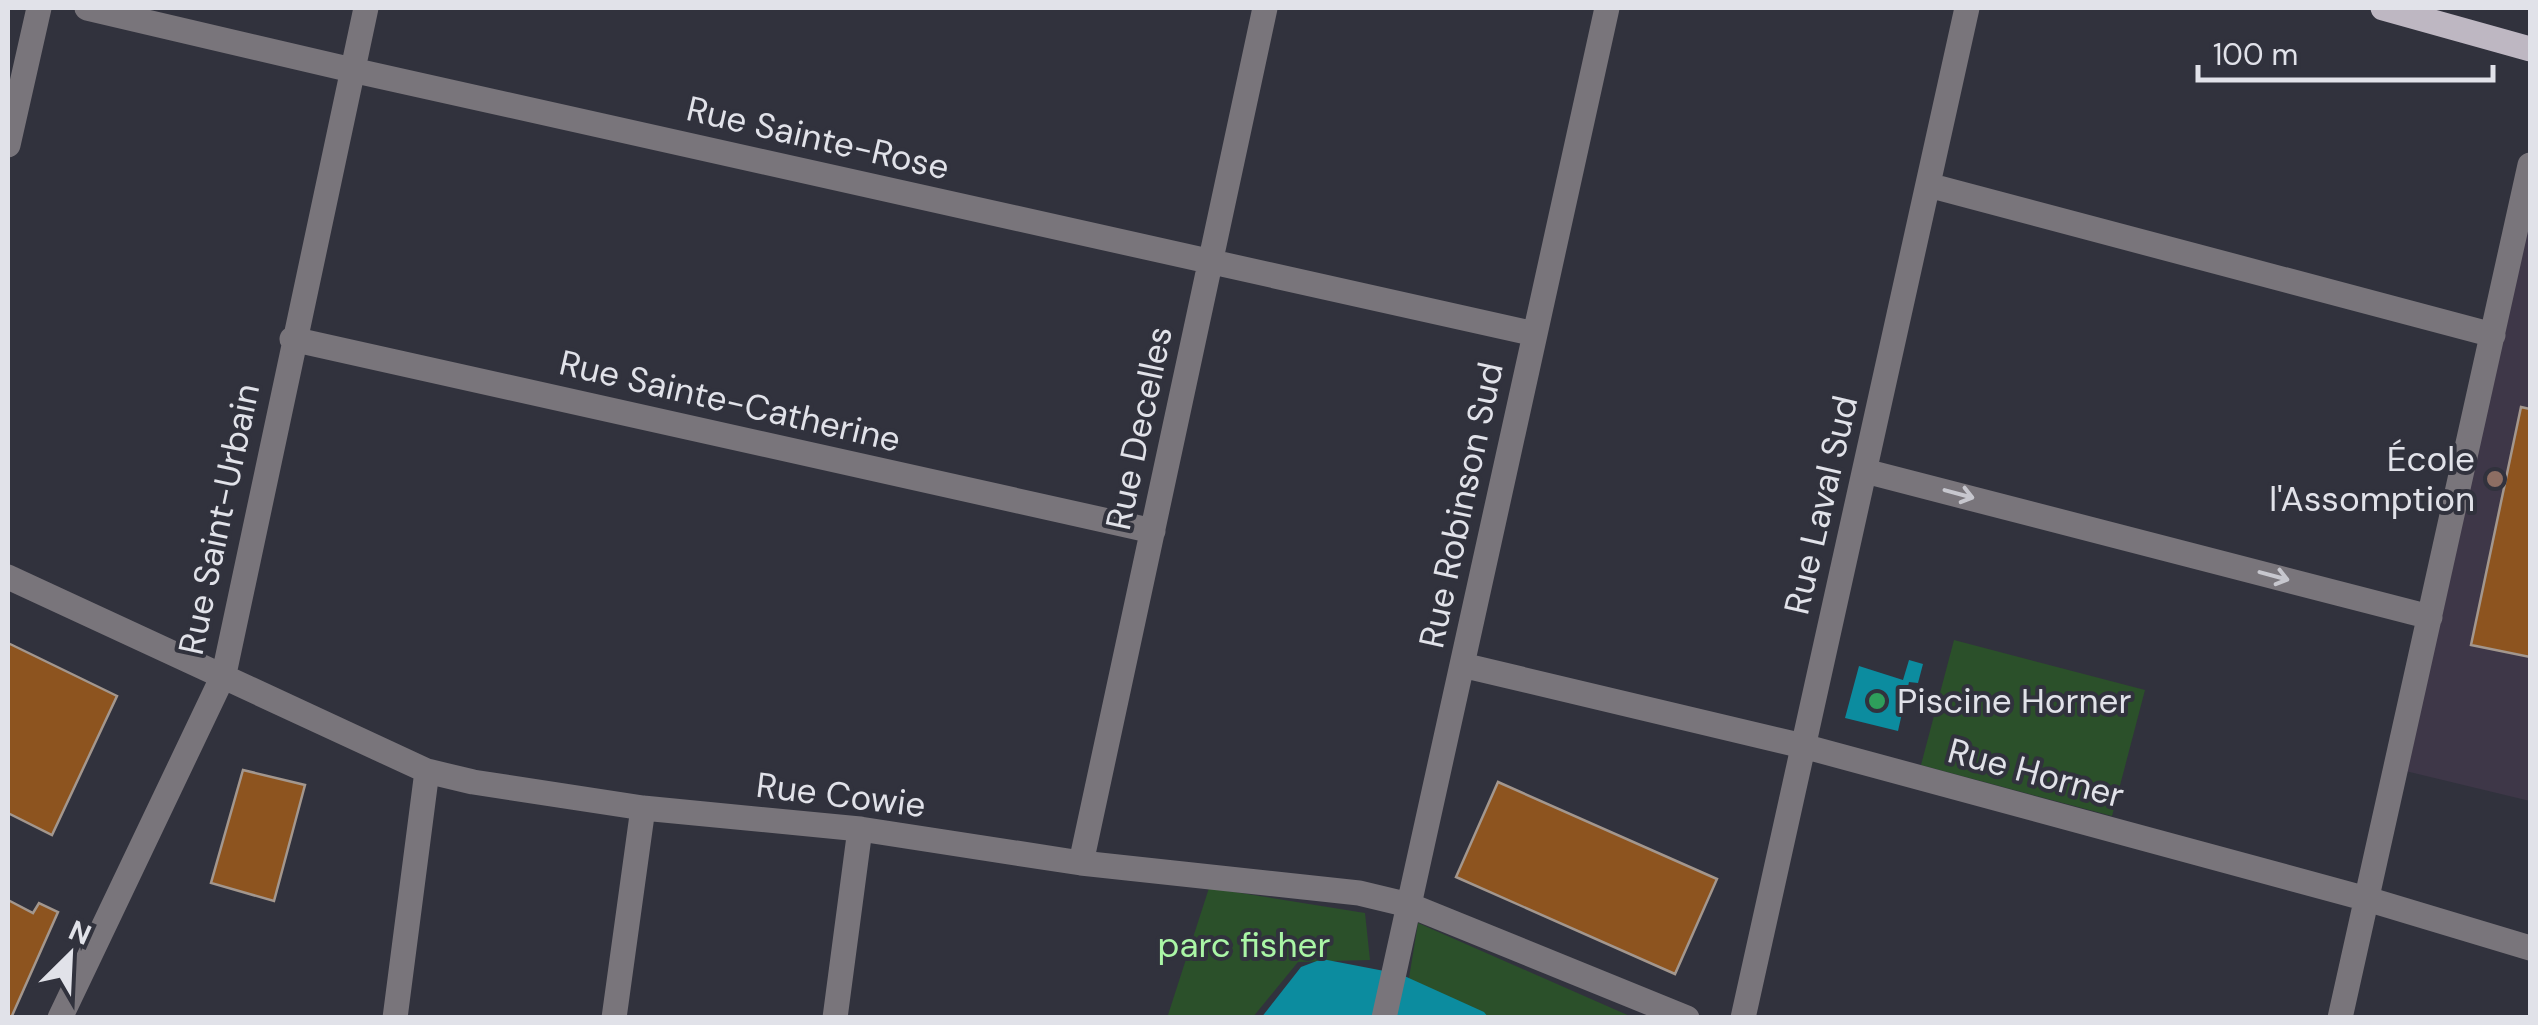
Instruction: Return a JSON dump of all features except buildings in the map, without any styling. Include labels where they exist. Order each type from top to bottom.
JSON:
[{"type":"main road","points":[[2383,8],[2530,49]]},
{"type":"street","points":[[8,145],[39,8]]},
{"type":"street","name":"Rue Sainte-Rose","points":[[87,8],[1535,334]]},
{"type":"street","name":"Rue Saint-Urbain","points":[[60,1018],[224,674],[292,339],[366,8]]},
{"type":"street","name":"Rue Decelles","points":[[1081,863],[1265,8]]},
{"type":"street","name":"Rue Robinson Sud","points":[[1384,1018],[1608,8]]},
{"type":"street","name":"Rue Laval Sud","points":[[1743,1018],[1968,8]]},
{"type":"street","points":[[2340,1018],[2530,165]]},
{"type":"street","points":[[1928,186],[2492,335]]},
{"type":"street","name":"Rue Sainte-Catherine","points":[[292,339],[1153,531]]},
{"type":"street","points":[[1864,471],[2430,617]]},
{"type":"street","name":"Rue Cowie","points":[[8,576],[427,772],[643,808],[860,830],[1081,863],[1359,893],[1406,915],[1687,1018]]},
{"type":"street","name":"Rue Horner","points":[[1462,665],[1804,746],[2530,948]]},
{"type":"street","points":[[395,1018],[427,772]]},
{"type":"street","points":[[614,1018],[643,808]]},
{"type":"street","points":[[835,1018],[860,830]]},
{"type":"shaded area","name":"École l'Assomption","points":[[2530,191],[2530,801],[2393,768]]},
{"type":"green space","points":[[1954,640],[2145,690],[2112,816],[1921,765]]},
{"type":"green space","name":"parc fisher","points":[[1209,888],[1365,913],[1370,960],[1298,962],[1253,1017],[1167,1018]]},
{"type":"green space","points":[[1418,923],[1632,1017],[1475,1017],[1409,978]]},
{"type":"water","name":"Piscine Horner","points":[[1909,660],[1923,664],[1918,683],[1909,682],[1898,731],[1845,718],[1859,666],[1903,680]]},
{"type":"water","points":[[1322,959],[1400,974],[1488,1017],[1261,1018],[1301,967]]},
{"type":"place","name":"École l'Assomption","points":[[2495,479]]},
{"type":"place","name":"Piscine Horner","points":[[1877,701]]}]
